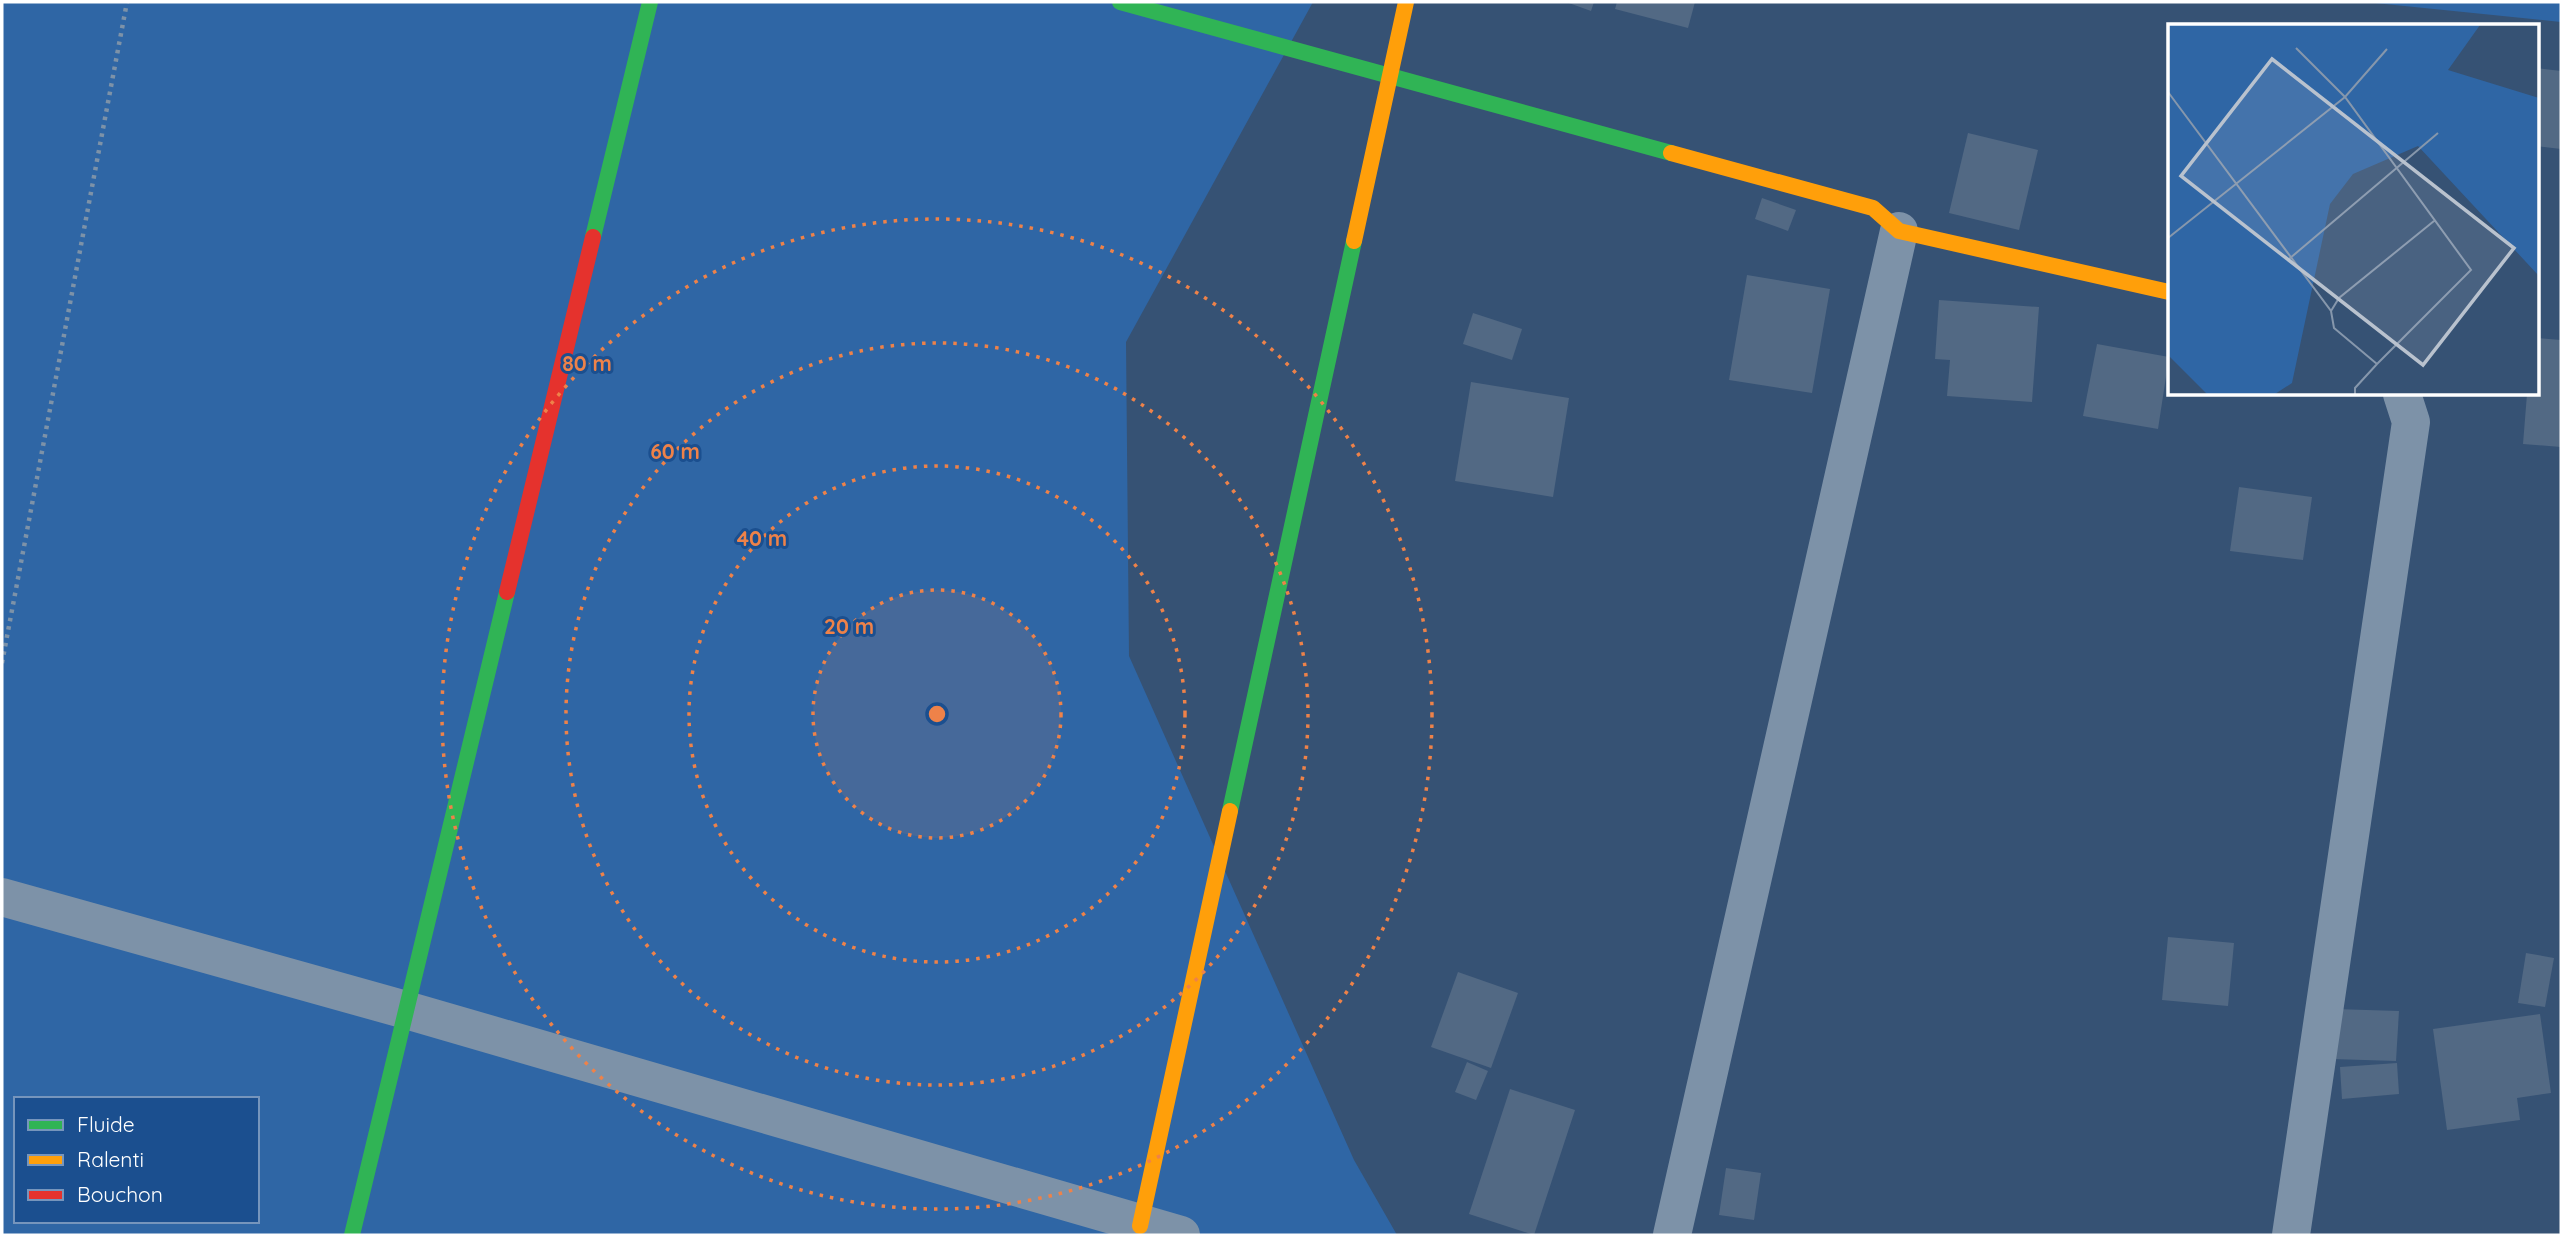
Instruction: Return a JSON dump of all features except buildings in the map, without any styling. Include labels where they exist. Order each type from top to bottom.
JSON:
[{"type":"street","points":[[352,1235],[650,2]]},
{"type":"street","points":[[1121,2],[1873,208],[1899,231],[2168,292]]},
{"type":"street","points":[[1140,1226],[1406,2]]},
{"type":"street","points":[[1672,1235],[1899,231]]},
{"type":"street","points":[[2291,1235],[2410,422],[2403,396]]},
{"type":"street","points":[[2,897],[406,1010],[1140,1226],[1181,1235]]},
{"type":"path","points":[[2,663],[127,2]]},
{"type":"shaded area","points":[[2,2],[1313,2],[1126,342],[1129,656],[1354,1160],[1397,1235],[2,1235]]},
{"type":"shaded area","points":[[2365,2],[2561,2],[2561,22]]},
{"type":"traffic: fast","points":[[593,237],[650,2]]},
{"type":"traffic: fast","points":[[1120,2],[1671,153]]},
{"type":"traffic: fast","points":[[1230,811],[1354,241]]},
{"type":"traffic: fast","points":[[352,1235],[507,592]]},
{"type":"traffic: slow","points":[[1354,241],[1406,2]]},
{"type":"traffic: slow","points":[[1671,153],[1873,208],[1899,231],[2168,292]]},
{"type":"traffic: slow","points":[[1140,1226],[1230,811]]},
{"type":"traffic: jam","points":[[507,592],[593,237]]}]
